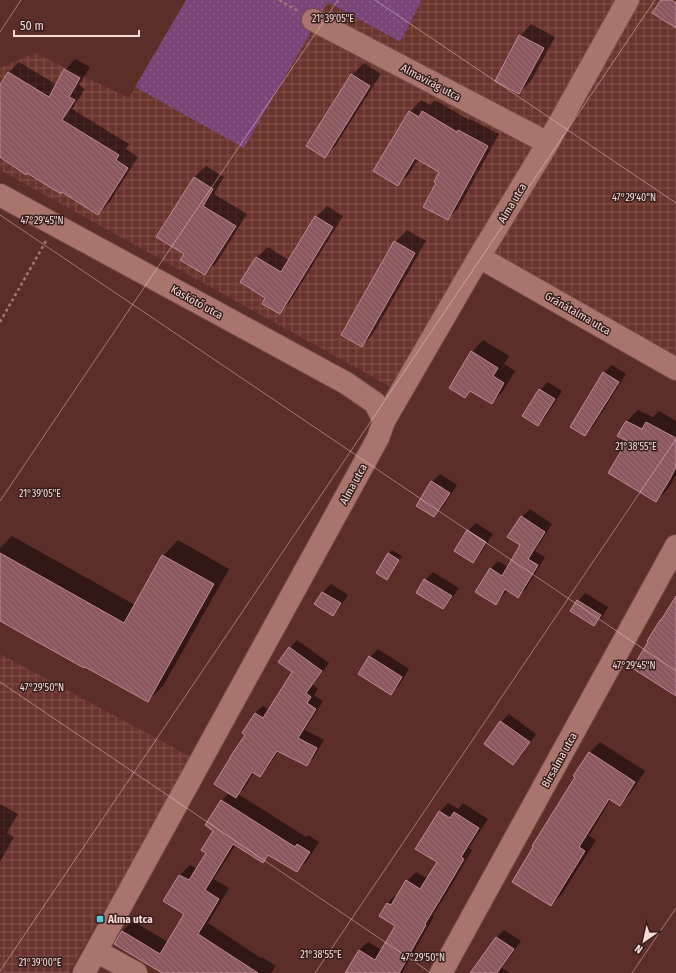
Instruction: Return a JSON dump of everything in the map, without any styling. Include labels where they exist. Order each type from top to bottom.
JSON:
[{"type":"street","name":"Alma utca","points":[[84,973],[378,438],[384,422],[479,256],[548,143],[628,0]]},
{"type":"street","name":"Almavirág utca","points":[[313,20],[548,143]]},
{"type":"street","name":"Kaskötő utca","points":[[0,195],[346,383],[375,403],[384,422]]},
{"type":"street","name":"Gránátalma utca","points":[[479,256],[676,369]]},
{"type":"street","name":"Birsalma utca","points":[[441,973],[676,546]]},
{"type":"street","points":[[96,951],[136,973]]},
{"type":"path","points":[[0,322],[55,225]]},
{"type":"shaded area","points":[[186,0],[422,0],[400,42],[328,2],[244,148],[135,87]]},
{"type":"shaded area","points":[[422,0],[613,0],[629,8],[634,0],[676,0],[676,375],[470,264],[398,391],[0,170],[0,68],[35,53],[129,98],[135,87],[244,148],[328,2],[399,42]]},
{"type":"shaded area","points":[[0,654],[191,757],[69,973],[0,973]]},
{"type":"building","points":[[661,0],[671,0],[676,3],[676,28],[652,13]]},
{"type":"building","points":[[519,35],[544,48],[519,94],[495,81]]},
{"type":"building","points":[[64,69],[80,78],[69,97],[75,100],[62,120],[119,155],[116,160],[128,168],[98,215],[62,192],[61,194],[27,173],[26,175],[0,157],[0,85],[8,72],[49,97]]},
{"type":"building","points":[[351,74],[370,86],[325,158],[306,146]]},
{"type":"building","points":[[409,111],[419,117],[422,111],[457,132],[458,130],[488,146],[448,220],[423,207],[436,183],[434,182],[439,172],[415,158],[398,186],[373,171]]},
{"type":"building","points":[[194,177],[213,189],[203,206],[236,226],[205,275],[180,260],[184,254],[156,237]]},
{"type":"building","points":[[315,216],[333,227],[280,314],[262,304],[265,298],[240,282],[256,257],[281,272]]},
{"type":"building","points":[[394,241],[415,253],[362,347],[341,335]]},
{"type":"building","points":[[471,351],[498,368],[493,376],[504,383],[492,404],[470,391],[465,398],[449,388]]},
{"type":"building","points":[[603,372],[619,382],[585,436],[570,427]]},
{"type":"building","points":[[539,389],[555,399],[538,426],[522,416]]},
{"type":"building","points":[[626,421],[642,429],[646,422],[676,438],[676,467],[656,502],[608,473],[627,441],[617,436]]},
{"type":"building","points":[[431,481],[450,493],[434,517],[416,506]]},
{"type":"building","points":[[521,516],[545,532],[528,559],[538,565],[518,598],[505,589],[496,605],[475,592],[490,568],[502,576],[520,545],[507,537]]},
{"type":"building","points":[[467,530],[486,542],[473,563],[454,551]]},
{"type":"building","points":[[0,553],[124,623],[162,555],[214,584],[148,702],[0,621]]},
{"type":"building","points":[[388,553],[399,560],[387,580],[376,573]]},
{"type":"building","points":[[424,579],[452,596],[443,609],[416,593]]},
{"type":"building","points":[[322,592],[341,603],[333,616],[314,604]]},
{"type":"building","points":[[676,596],[676,696],[632,668],[648,642],[647,641]]},
{"type":"building","points":[[577,600],[601,615],[594,626],[570,611]]},
{"type":"building","points":[[289,647],[322,671],[306,693],[311,697],[307,703],[316,709],[298,738],[317,748],[307,766],[277,751],[260,777],[252,772],[236,798],[214,784],[245,735],[242,733],[255,713],[263,718],[292,672],[278,662]]},
{"type":"building","points":[[369,656],[402,677],[391,695],[358,674]]},
{"type":"building","points":[[500,721],[530,742],[513,765],[484,744]]},
{"type":"building","points":[[589,752],[635,782],[620,806],[609,799],[579,847],[585,851],[551,906],[512,882],[533,847],[532,846],[575,777],[573,776]]},
{"type":"building","points":[[221,800],[295,847],[297,844],[310,852],[297,872],[268,855],[263,863],[233,844],[205,890],[219,899],[198,934],[258,973],[162,973],[114,944],[122,931],[160,954],[184,914],[163,901],[179,875],[189,880],[206,853],[201,850],[213,831],[205,825]]},
{"type":"building","points":[[439,811],[450,818],[454,812],[479,828],[461,857],[464,859],[425,924],[426,925],[409,956],[399,973],[345,973],[359,950],[375,960],[395,926],[379,916],[387,903],[391,905],[406,880],[420,889],[437,862],[415,849]]},
{"type":"building","points":[[496,937],[514,949],[497,973],[470,973]]},
{"type":"place","name":"Alma utca","points":[[100,919]]}]
